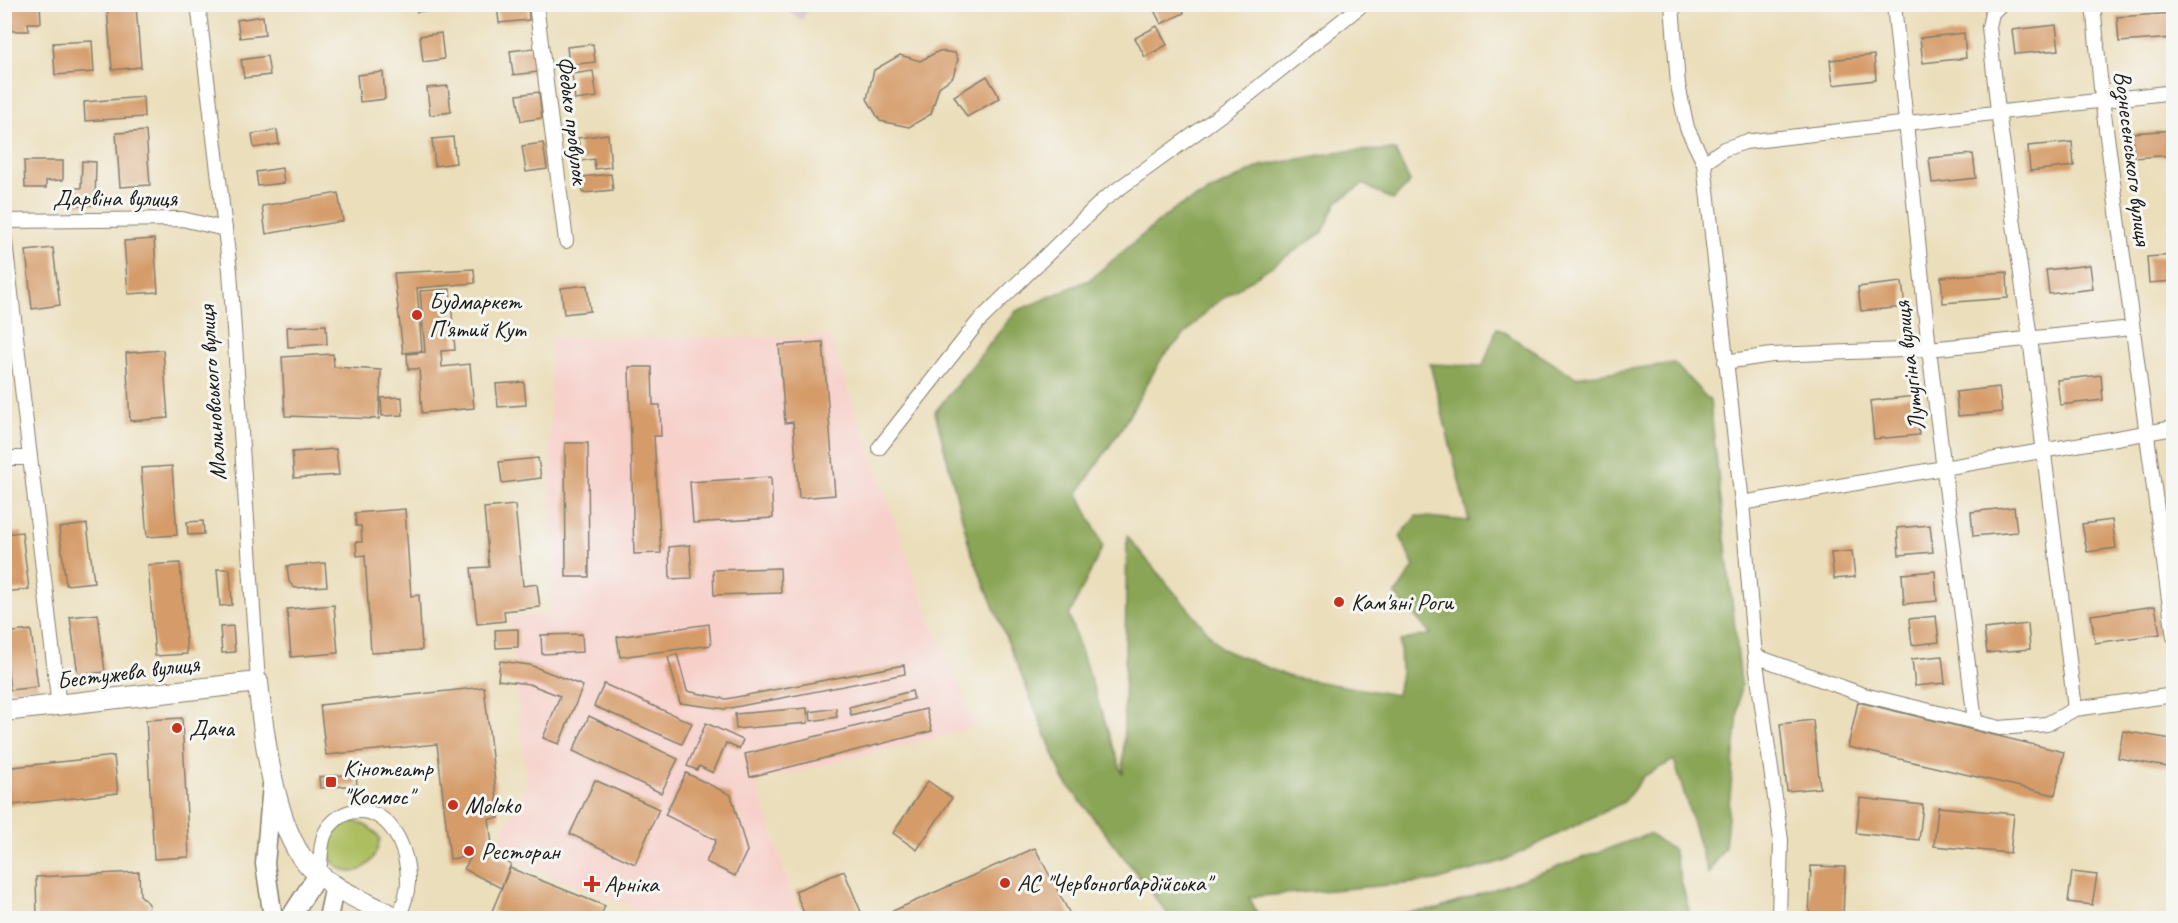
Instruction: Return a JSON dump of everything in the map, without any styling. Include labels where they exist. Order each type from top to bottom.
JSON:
[{"type":"main road","name":"Бестужева вулиця","points":[[4,711],[59,707],[258,682]]},
{"type":"main road","name":"Малиновського вулиця","points":[[258,682],[272,777],[287,825],[301,855],[335,885],[398,918]]},
{"type":"street","name":"Малиновського вулиця","points":[[198,4],[225,229],[258,682]]},
{"type":"street","name":"Федько провулок","points":[[536,4],[566,241]]},
{"type":"street","points":[[879,448],[978,322],[1103,200],[1251,93],[1363,4]]},
{"type":"street","points":[[1672,4],[1678,86],[1687,128],[1704,163],[1725,362],[1743,503],[1755,656],[1781,840],[1779,918]]},
{"type":"street","name":"Лутугіна вулиця","points":[[1894,4],[1904,122],[1929,349],[1975,721]]},
{"type":"street","points":[[2001,4],[1992,13],[1989,27],[2075,709]]},
{"type":"street","name":"Вознесенського вулиця","points":[[2093,4],[2102,99],[2174,638]]},
{"type":"street","points":[[1704,163],[1724,149],[1745,141],[2174,92]]},
{"type":"street","name":"Дарвіна вулиця","points":[[4,221],[182,219],[225,229]]},
{"type":"street","points":[[4,233],[59,707]]},
{"type":"street","points":[[1725,362],[1772,355],[1929,349],[2132,328]]},
{"type":"street","points":[[1743,503],[2174,428]]},
{"type":"street","points":[[4,458],[30,458]]},
{"type":"street","points":[[1755,656],[1864,695],[2000,728],[2047,724],[2075,709],[2174,695]]},
{"type":"street","points":[[272,777],[265,864],[273,918]]},
{"type":"street","points":[[290,918],[319,873],[324,837],[332,823],[345,814],[363,810],[375,814],[390,824],[405,858],[408,883],[398,918]]},
{"type":"street","points":[[328,918],[335,885]]},
{"type":"shaded area","points":[[777,5],[810,5],[802,20]]},
{"type":"shaded area","points":[[829,337],[930,620],[977,727],[756,782],[799,918],[661,918],[493,853],[527,783],[509,618],[552,613],[550,338]]},
{"type":"green space","points":[[1395,150],[1410,182],[1393,200],[1363,184],[1337,202],[1323,232],[1212,306],[1162,358],[1123,426],[1078,493],[1103,546],[1069,616],[1123,775],[1127,536],[1222,649],[1290,677],[1397,695],[1401,673],[1400,641],[1431,634],[1395,595],[1414,567],[1400,536],[1416,516],[1469,521],[1430,364],[1483,366],[1497,328],[1575,377],[1674,363],[1710,401],[1741,683],[1725,847],[1708,874],[1674,760],[1644,776],[1624,802],[1503,861],[1436,881],[1249,897],[1260,918],[1171,918],[1064,780],[970,549],[935,412],[1016,311],[1089,280],[1174,209],[1261,166],[1343,151]]},
{"type":"green space","points":[[348,821],[366,826],[380,838],[378,848],[368,865],[353,872],[345,871],[337,866],[329,857],[332,836]]},
{"type":"green space","points":[[1649,834],[1673,850],[1691,918],[1360,918],[1438,909]]},
{"type":"building","points":[[4,4],[40,4],[41,23],[28,23],[29,31],[11,31],[11,24],[4,25]]},
{"type":"building","points":[[416,4],[443,4],[443,8],[417,12]]},
{"type":"building","points":[[497,4],[528,4],[529,20],[499,23]]},
{"type":"building","points":[[1151,4],[1180,4],[1184,13],[1161,24]]},
{"type":"building","points":[[136,6],[141,67],[112,70],[107,8]]},
{"type":"building","points":[[2174,13],[2174,38],[2119,42],[2117,17]]},
{"type":"building","points":[[263,16],[265,35],[240,38],[237,20]]},
{"type":"building","points":[[2056,25],[2059,50],[2015,54],[2012,30]]},
{"type":"building","points":[[1157,26],[1167,45],[1145,57],[1135,38]]},
{"type":"building","points":[[441,33],[444,59],[423,62],[420,36]]},
{"type":"building","points":[[1964,33],[1966,58],[1923,63],[1920,38]]},
{"type":"building","points":[[92,41],[94,72],[55,75],[53,43]]},
{"type":"building","points":[[593,44],[595,62],[569,65],[567,47]]},
{"type":"building","points":[[535,48],[538,72],[513,75],[510,51]]},
{"type":"building","points":[[939,51],[955,53],[958,59],[953,77],[939,87],[931,114],[909,127],[880,121],[867,99],[874,70],[900,55],[920,61]]},
{"type":"building","points":[[1874,55],[1876,80],[1833,85],[1830,60]]},
{"type":"building","points":[[267,56],[270,75],[244,78],[241,60]]},
{"type":"building","points":[[593,71],[597,97],[575,100],[572,74]]},
{"type":"building","points":[[383,72],[385,99],[360,102],[357,75]]},
{"type":"building","points":[[987,76],[1000,98],[967,117],[954,96]]},
{"type":"building","points":[[448,86],[451,112],[430,115],[427,88]]},
{"type":"building","points":[[539,92],[542,118],[521,121],[517,95]]},
{"type":"building","points":[[143,97],[144,117],[85,121],[84,102]]},
{"type":"building","points":[[277,130],[279,144],[254,148],[252,134]]},
{"type":"building","points":[[2174,130],[2174,155],[2134,158],[2132,133]]},
{"type":"building","points":[[146,131],[150,185],[120,187],[116,133]]},
{"type":"building","points":[[608,134],[611,167],[595,169],[594,159],[581,161],[578,138]]},
{"type":"building","points":[[453,137],[456,163],[435,166],[432,139]]},
{"type":"building","points":[[2072,142],[2074,166],[2030,171],[2028,146]]},
{"type":"building","points":[[543,143],[547,169],[526,172],[522,146]]},
{"type":"building","points":[[1973,154],[1976,178],[1932,183],[1929,158]]},
{"type":"building","points":[[24,161],[63,161],[63,180],[46,181],[46,188],[25,188]]},
{"type":"building","points":[[82,161],[96,162],[95,205],[75,205],[75,188],[81,188]]},
{"type":"building","points":[[282,168],[284,183],[258,186],[256,172]]},
{"type":"building","points":[[611,174],[613,190],[583,193],[581,177]]},
{"type":"building","points":[[338,193],[343,221],[266,234],[262,206]]},
{"type":"building","points":[[154,239],[158,292],[128,294],[124,241]]},
{"type":"building","points":[[53,248],[60,305],[32,309],[26,251]]},
{"type":"building","points":[[2174,255],[2174,281],[2149,283],[2147,257]]},
{"type":"building","points":[[2090,265],[2093,289],[2049,294],[2046,270]]},
{"type":"building","points":[[474,269],[475,283],[417,288],[422,351],[403,353],[394,273]]},
{"type":"building","points":[[2007,272],[2008,298],[1943,303],[1941,277]]},
{"type":"building","points":[[1902,282],[1905,307],[1861,311],[1858,287]]},
{"type":"building","points":[[587,285],[590,311],[564,314],[561,288]]},
{"type":"building","points":[[450,289],[455,350],[441,351],[442,367],[470,364],[474,408],[422,413],[419,369],[408,369],[407,354],[425,352],[420,291]]},
{"type":"building","points":[[326,325],[327,344],[288,347],[287,327]]},
{"type":"building","points":[[823,342],[835,495],[799,498],[793,422],[785,423],[779,345]]},
{"type":"building","points":[[163,350],[168,418],[130,421],[126,353]]},
{"type":"building","points":[[333,354],[334,367],[381,370],[379,419],[285,416],[282,357]]},
{"type":"building","points":[[629,367],[652,367],[653,405],[660,405],[661,436],[654,436],[661,553],[634,554]]},
{"type":"building","points":[[2101,375],[2103,400],[2060,405],[2057,380]]},
{"type":"building","points":[[524,382],[526,405],[498,407],[496,384]]},
{"type":"building","points":[[1999,387],[2002,412],[1958,416],[1956,392]]},
{"type":"building","points":[[1915,396],[1919,435],[1874,439],[1870,401]]},
{"type":"building","points":[[402,397],[403,415],[382,416],[381,398]]},
{"type":"building","points":[[565,443],[588,443],[589,577],[566,577]]},
{"type":"building","points":[[336,449],[339,475],[294,478],[292,452]]},
{"type":"building","points":[[538,458],[541,478],[502,483],[499,462]]},
{"type":"building","points":[[172,466],[177,535],[147,537],[141,468]]},
{"type":"building","points":[[4,474],[7,474],[9,502],[4,502]]},
{"type":"building","points":[[771,477],[773,518],[693,523],[690,482]]},
{"type":"building","points":[[515,505],[523,586],[537,584],[540,607],[504,611],[505,621],[477,624],[471,568],[489,567],[484,508]]},
{"type":"building","points":[[2014,507],[2017,532],[1973,536],[1971,512]]},
{"type":"building","points":[[405,509],[411,596],[419,595],[422,650],[371,653],[365,555],[357,556],[356,542],[362,542],[361,526],[356,526],[355,513]]},
{"type":"building","points":[[2112,520],[2116,548],[2087,552],[2082,524]]},
{"type":"building","points":[[203,521],[204,534],[188,535],[187,522]]},
{"type":"building","points":[[87,524],[94,582],[66,585],[59,528]]},
{"type":"building","points":[[1930,525],[1933,552],[1899,555],[1897,528]]},
{"type":"building","points":[[22,532],[29,589],[4,592],[4,534]]},
{"type":"building","points":[[690,545],[692,578],[670,579],[669,547]]},
{"type":"building","points":[[1852,551],[1855,577],[1834,579],[1831,553]]},
{"type":"building","points":[[180,563],[187,654],[155,656],[148,565]]},
{"type":"building","points":[[325,563],[327,586],[295,588],[289,582],[287,566]]},
{"type":"building","points":[[780,568],[781,593],[714,595],[713,570]]},
{"type":"building","points":[[217,569],[230,569],[232,605],[220,606]]},
{"type":"building","points":[[1935,571],[1937,601],[1904,604],[1902,574]]},
{"type":"building","points":[[334,605],[338,653],[291,657],[287,609]]},
{"type":"building","points":[[2155,606],[2160,634],[2095,643],[2091,615]]},
{"type":"building","points":[[98,614],[105,672],[78,675],[70,617]]},
{"type":"building","points":[[1936,616],[1939,642],[1912,645],[1909,619]]},
{"type":"building","points":[[709,624],[711,645],[620,657],[617,637]]},
{"type":"building","points":[[2028,624],[2030,649],[1987,653],[1984,629]]},
{"type":"building","points":[[233,626],[235,652],[222,653],[220,627]]},
{"type":"building","points":[[518,629],[518,647],[496,648],[495,630]]},
{"type":"building","points":[[31,630],[38,687],[10,690],[4,633]]},
{"type":"building","points":[[582,634],[583,652],[542,654],[541,635]]},
{"type":"building","points":[[677,654],[687,691],[726,699],[904,665],[905,674],[725,709],[680,703],[668,657]]},
{"type":"building","points":[[1942,656],[1945,683],[1915,686],[1912,659]]},
{"type":"building","points":[[500,661],[530,665],[583,686],[559,744],[543,738],[560,696],[529,684],[498,680]]},
{"type":"building","points":[[604,684],[692,723],[682,744],[594,706]]},
{"type":"building","points":[[484,687],[499,818],[489,819],[493,854],[511,864],[501,888],[464,869],[471,857],[450,859],[437,744],[326,755],[320,705]]},
{"type":"building","points":[[912,691],[914,699],[851,715],[849,707]]},
{"type":"building","points":[[1858,702],[2064,752],[2055,795],[1848,747]]},
{"type":"building","points":[[807,708],[808,723],[736,729],[735,714]]},
{"type":"building","points":[[836,708],[837,717],[811,721],[810,712]]},
{"type":"building","points":[[926,709],[932,731],[750,777],[745,754]]},
{"type":"building","points":[[589,716],[678,759],[661,793],[573,751]]},
{"type":"building","points":[[182,718],[189,857],[154,859],[146,720]]},
{"type":"building","points":[[1813,720],[1820,788],[1787,791],[1780,724]]},
{"type":"building","points":[[706,723],[743,740],[739,749],[726,743],[713,773],[699,766],[697,770],[687,766]]},
{"type":"building","points":[[2123,731],[2172,739],[2167,767],[2118,758]]},
{"type":"building","points":[[114,756],[118,793],[4,806],[4,768]]},
{"type":"building","points":[[686,773],[731,795],[747,851],[735,876],[706,862],[716,840],[665,815]]},
{"type":"building","points":[[356,774],[357,785],[320,788],[319,777]]},
{"type":"building","points":[[595,780],[659,809],[635,864],[570,834]]},
{"type":"building","points":[[928,781],[952,798],[917,850],[893,833]]},
{"type":"building","points":[[1860,798],[1923,805],[1919,840],[1856,833]]},
{"type":"building","points":[[1938,807],[2014,814],[2010,853],[1934,846]]},
{"type":"building","name":"АС \"Червоногвардійська\"","points":[[1035,848],[1072,918],[877,918]]},
{"type":"building","points":[[1811,866],[1845,867],[1843,918],[1809,918]]},
{"type":"building","points":[[510,868],[605,906],[600,918],[511,918],[492,911]]},
{"type":"building","points":[[844,871],[861,912],[845,918],[806,918],[795,891]]},
{"type":"building","points":[[139,872],[140,895],[149,904],[147,918],[37,918],[36,877]]},
{"type":"building","points":[[2072,872],[2097,875],[2092,905],[2068,902]]},
{"type":"building","points":[[627,913],[640,918],[624,918]]},
{"type":"place","name":"Будмаркет П'ятий Кут","points":[[417,315]]},
{"type":"place","name":"Кам'яні Роги","points":[[1339,602]]},
{"type":"place","name":"Дача","points":[[177,728]]},
{"type":"place","name":"Кінотеатр \"Космос\"","points":[[331,782]]},
{"type":"place","name":"Moloko","points":[[453,805]]},
{"type":"place","name":"Ресторан","points":[[469,851]]},
{"type":"place","name":"АС \"Червоногвардійська\"","points":[[1005,883]]},
{"type":"place","name":"Арніка","points":[[592,884]]}]
